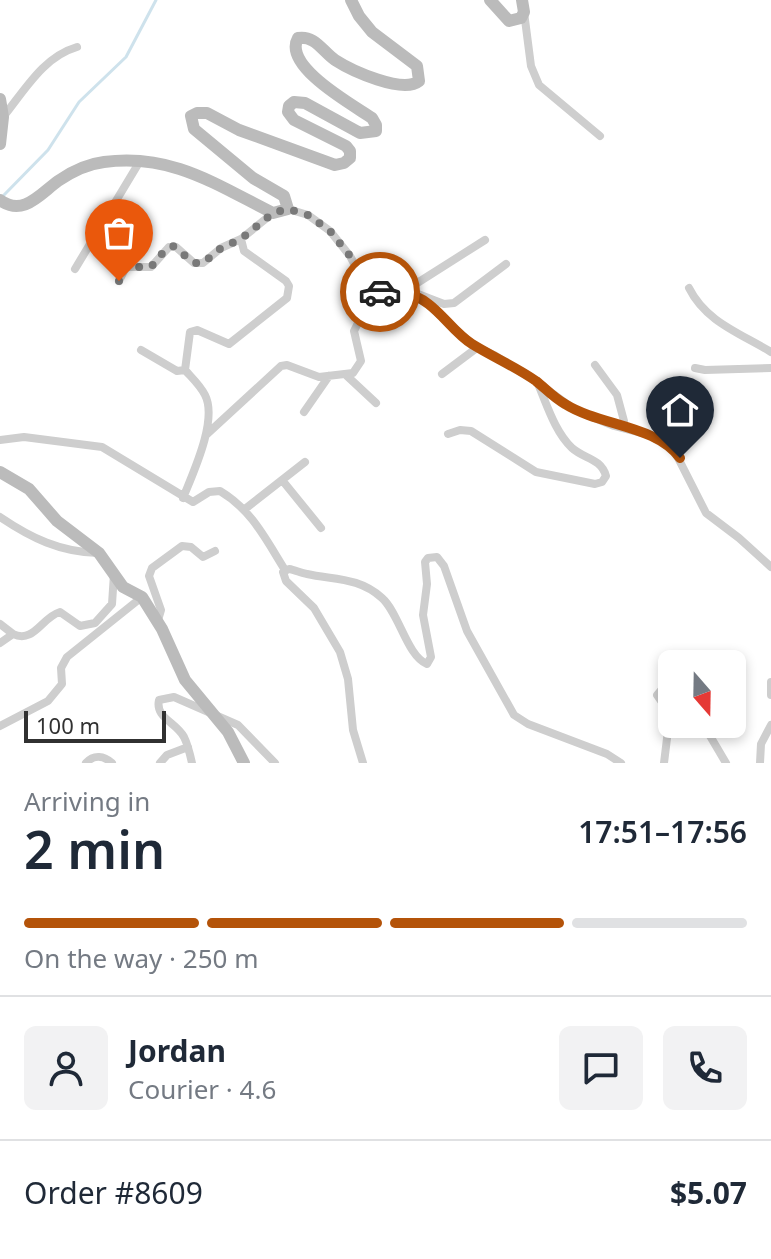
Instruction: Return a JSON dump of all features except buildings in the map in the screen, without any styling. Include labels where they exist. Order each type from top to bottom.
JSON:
[{"type":"main road","points":[[0,200],[12,207],[26,205],[58,181],[88,166],[140,161],[181,168],[273,213],[288,209],[284,196],[253,178],[194,129],[191,116],[207,113],[267,142],[335,165],[344,163],[350,158],[346,146],[294,120],[288,112],[289,106],[294,102],[305,103],[360,133],[376,131],[376,125],[372,118],[304,67],[296,49],[298,38],[313,40],[326,53],[350,68],[400,86],[413,85],[419,81],[420,75],[417,66],[364,24],[351,0]]},
{"type":"main road","points":[[490,0],[509,21],[518,20],[523,6]]},
{"type":"main road","points":[[0,99],[3,117],[0,144]]},
{"type":"main road","points":[[0,472],[29,489],[63,526],[99,553],[123,587],[142,597],[158,620],[185,680],[228,732],[244,763]]},
{"type":"street","points":[[523,6],[534,76],[539,85],[600,136]]},
{"type":"street","points":[[3,117],[51,59],[77,47]]},
{"type":"street","points":[[75,269],[140,161]]},
{"type":"street","points":[[288,209],[308,215],[330,231],[350,256],[366,286],[374,290],[427,295],[444,304],[454,303],[506,264]]},
{"type":"street","points":[[119,281],[126,267],[151,267],[169,247],[176,247],[194,263],[203,263],[221,248],[241,239],[273,213]]},
{"type":"street","points":[[183,498],[205,436],[208,405],[206,396],[185,370],[192,330],[229,344],[287,298],[289,286],[286,281],[244,251],[241,239]]},
{"type":"street","points":[[406,293],[485,240]]},
{"type":"street","points":[[205,436],[281,366],[287,365],[311,375],[347,376],[360,366],[354,331],[369,305],[368,297],[361,289],[358,272]]},
{"type":"street","points":[[689,288],[706,313],[743,338],[771,352]]},
{"type":"street","points":[[406,293],[434,308],[467,340],[537,382],[575,410],[649,435],[673,448],[706,513],[771,567]]},
{"type":"street","points":[[442,374],[478,347]]},
{"type":"street","points":[[141,350],[177,371],[185,370]]},
{"type":"street","points":[[595,365],[617,395],[624,421],[619,426]]},
{"type":"street","points":[[695,368],[771,368]]},
{"type":"street","points":[[304,412],[329,376]]},
{"type":"street","points":[[347,376],[376,403]]},
{"type":"street","points":[[448,434],[460,430],[471,431],[536,472],[595,484],[602,482],[606,476],[603,467],[572,449],[558,428],[537,382]]},
{"type":"street","points":[[0,440],[24,437],[102,447],[183,498],[196,502],[209,492],[220,491],[245,509],[285,570]]},
{"type":"street","points":[[245,509],[305,462]]},
{"type":"street","points":[[282,480],[321,528]]},
{"type":"street","points":[[0,517],[31,537],[62,549],[99,553]]},
{"type":"street","points":[[158,620],[161,610],[149,576],[152,568],[182,546],[191,547],[203,557],[215,551]]},
{"type":"street","points":[[285,570],[346,579],[366,586],[389,605],[417,658],[427,664],[431,657],[423,615],[427,584],[425,562],[428,558],[437,557],[444,566],[467,631],[514,715],[528,724],[607,754],[621,763]]},
{"type":"street","points":[[285,570],[283,576],[286,581],[314,608],[340,652],[346,669],[353,730],[363,763]]},
{"type":"street","points":[[0,624],[23,638],[51,615],[60,612],[80,626],[95,623],[112,604],[114,574]]},
{"type":"street","points":[[0,726],[48,701],[62,684],[61,668],[67,657],[142,597]]},
{"type":"street","points":[[0,643],[13,634]]},
{"type":"street","points":[[771,682],[771,695]]},
{"type":"street","points":[[192,763],[178,728],[160,714],[159,700],[174,697],[238,725],[275,763]]},
{"type":"street","points":[[760,763],[761,744],[771,725]]},
{"type":"street","points":[[664,763],[667,738]]},
{"type":"street","points":[[711,738],[726,763]]},
{"type":"street","points":[[160,763],[167,755],[188,747]]},
{"type":"street","points":[[86,763],[89,759],[105,757],[112,763]]},
{"type":"waterway","points":[[3,196],[48,150],[79,102],[126,57],[156,0]]},
{"type":"way so far","points":[[119,281],[126,267],[151,267],[165,250],[173,246],[194,263],[203,263],[221,248],[241,239],[273,213],[288,209],[308,215],[330,231],[350,256],[361,280],[366,286],[380,292]]},
{"type":"route","points":[[380,292],[403,292],[423,300],[473,345],[537,382],[559,401],[614,426],[663,441],[680,458]]}]
